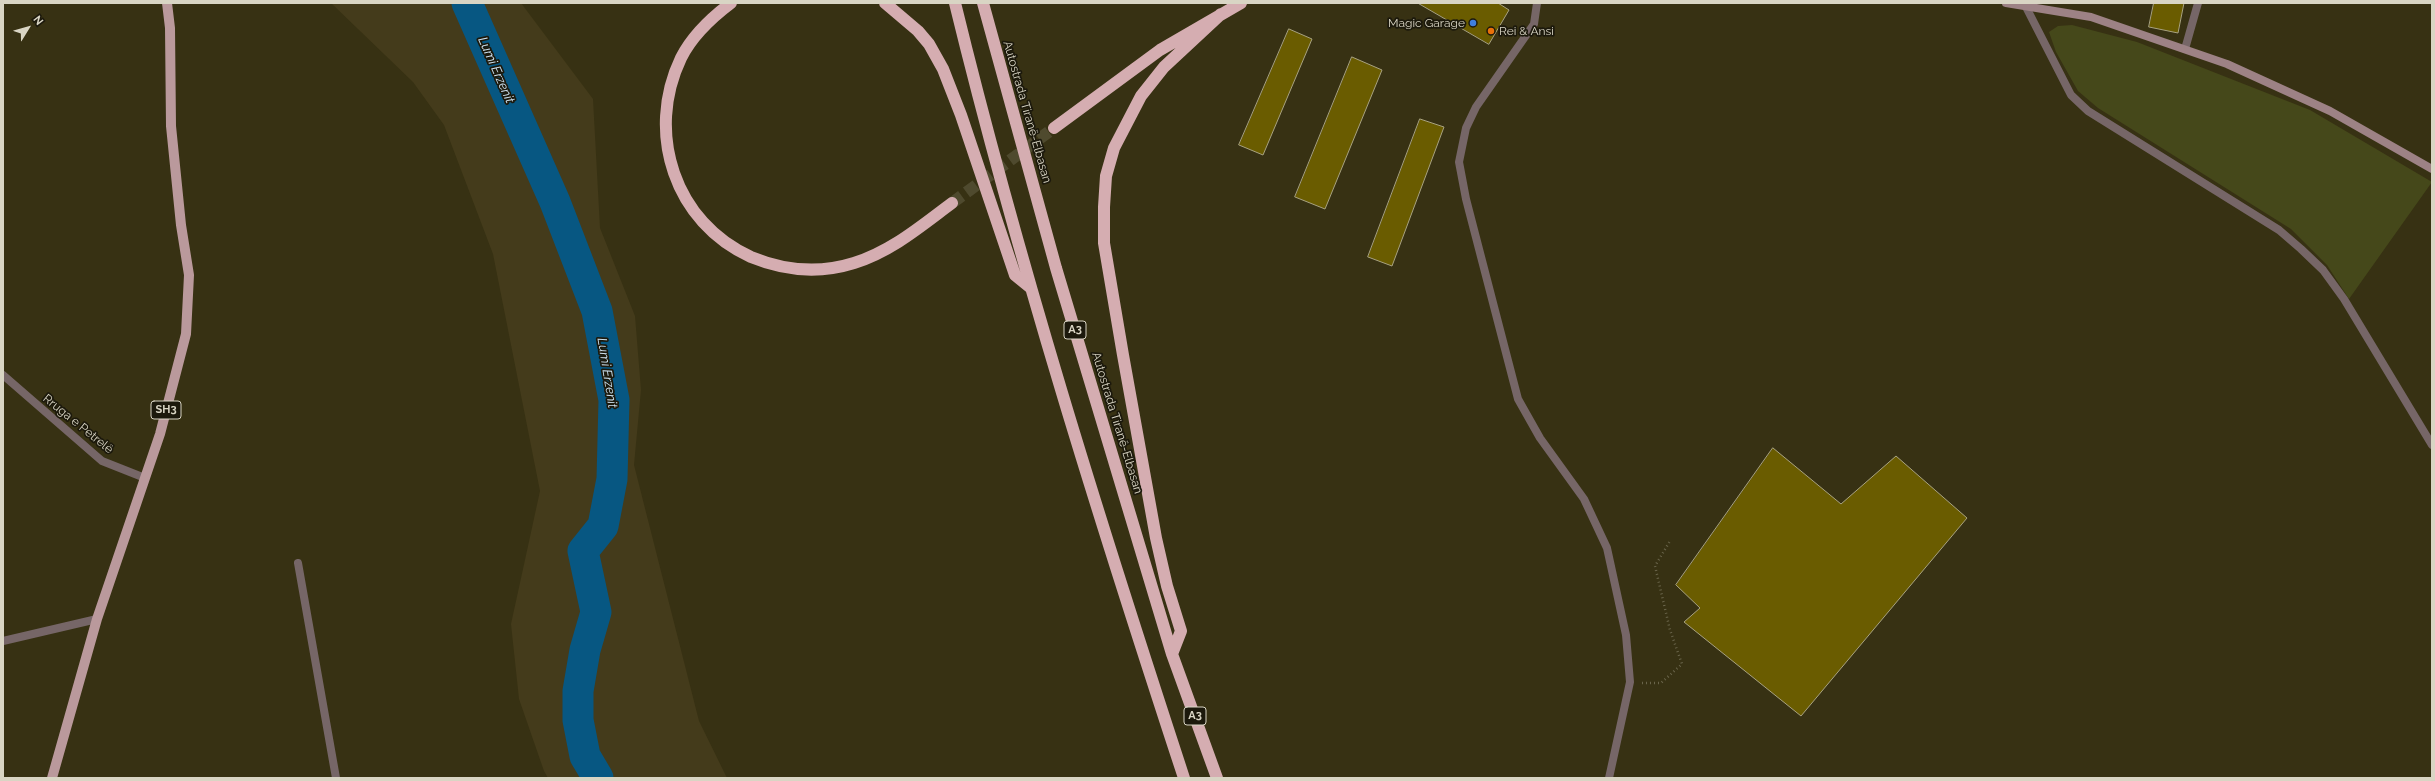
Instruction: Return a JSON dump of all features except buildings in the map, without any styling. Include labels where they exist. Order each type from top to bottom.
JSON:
[{"type":"highway","points":[[731,3],[705,25],[682,57],[675,71],[666,110],[665,130],[672,172],[691,209],[724,242],[764,262],[786,269],[808,270],[848,264],[874,255],[909,236],[952,203]]},
{"type":"highway","points":[[885,3],[918,31],[929,44],[943,69],[990,197],[1015,275],[1032,288]]},
{"type":"highway","name":"A3","points":[[955,3],[1032,288],[1090,485],[1184,778]]},
{"type":"highway","name":"Autostrada Tiranë-Elbasan","points":[[983,3],[1058,276],[1172,654],[1217,778]]},
{"type":"highway","points":[[1054,128],[1160,50],[1241,3]]},
{"type":"highway","points":[[1172,654],[1180,631],[1167,586],[1156,538],[1104,243],[1106,176],[1114,148],[1141,96],[1164,67],[1221,14]]},
{"type":"main road","name":"SH3","points":[[52,778],[97,618],[160,434],[186,334],[189,305],[189,275],[181,225],[171,126],[170,28],[168,3]]},
{"type":"main road","points":[[2006,3],[2091,17],[2227,64],[2330,111],[2432,169]]},
{"type":"street","points":[[1537,3],[1534,24],[1476,107],[1466,128],[1459,162],[1468,206],[1518,399],[1540,438],[1584,499],[1607,548],[1626,635],[1630,682],[1609,778]]},
{"type":"street","points":[[2043,10],[2049,3]]},
{"type":"street","points":[[2185,49],[2198,3]]},
{"type":"street","points":[[2026,7],[2071,95],[2088,111],[2279,230],[2323,270],[2344,299],[2432,445]]},
{"type":"street","name":"Rruga e Petrelë","points":[[3,375],[102,461],[145,478]]},
{"type":"street","points":[[298,564],[336,778]]},
{"type":"street","points":[[3,641],[97,618]]},
{"type":"path","points":[[1630,682],[1661,683],[1682,664],[1670,630],[1655,566],[1670,541]]},
{"type":"green space","points":[[2072,25],[2137,42],[2310,110],[2432,182],[2349,299],[2327,265],[2291,229],[2098,108],[2078,91],[2056,52],[2049,32],[2058,26]]},
{"type":"sand","points":[[331,3],[521,3],[593,99],[600,228],[635,316],[641,390],[634,465],[699,721],[727,778],[548,778],[544,771],[519,699],[511,624],[540,491],[493,254],[444,125],[413,82]]},
{"type":"waterway","name":"Lumi Erzenit","points":[[467,3],[555,202],[597,311],[614,400],[612,479],[603,526],[583,551],[596,612],[585,650],[578,691],[578,720],[585,756],[598,778]]},
{"type":"tunnel","points":[[952,203],[1054,128]]},
{"type":"place","name":"Magic Garage","points":[[1473,23]]},
{"type":"place","name":"Rei & Ansi","points":[[1491,31]]}]
